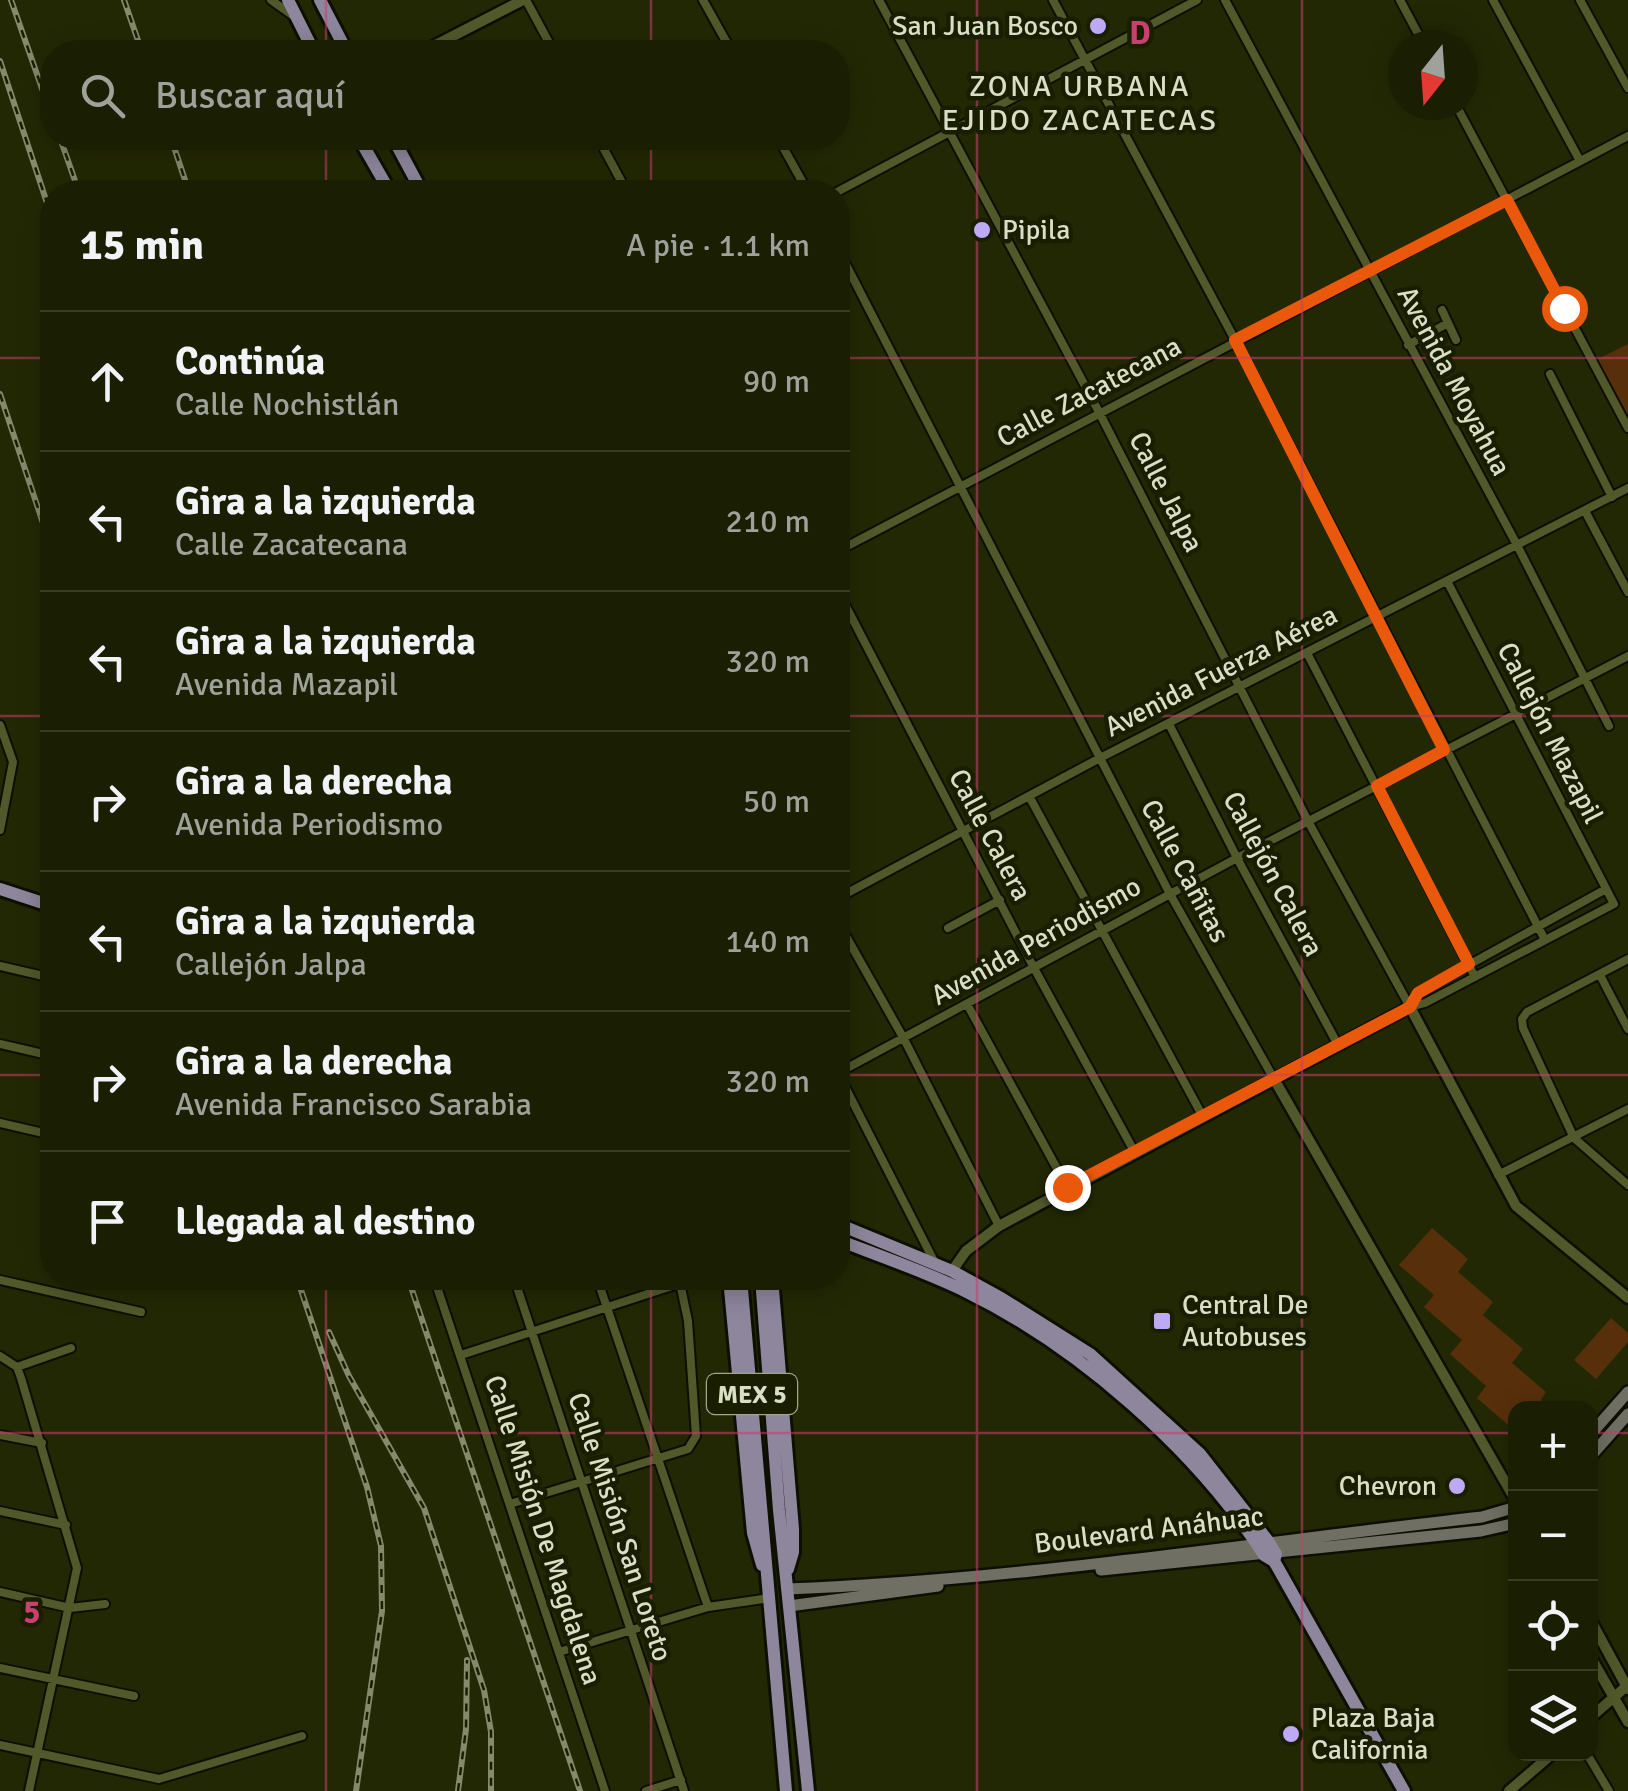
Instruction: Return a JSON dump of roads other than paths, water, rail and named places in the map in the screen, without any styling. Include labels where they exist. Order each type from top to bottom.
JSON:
[{"type":"main road","points":[[288,0],[308,40]]},
{"type":"main road","points":[[320,0],[341,40]]},
{"type":"main road","points":[[366,150],[383,180]]},
{"type":"main road","points":[[399,150],[415,180]]},
{"type":"main road","points":[[0,888],[40,902]]},
{"type":"main road","points":[[850,1229],[936,1262],[1090,1354],[1200,1454],[1268,1551],[1404,1791]]},
{"type":"main road","points":[[850,1245],[967,1292],[1082,1365],[1138,1410],[1268,1551]]},
{"type":"main road","points":[[731,1290],[753,1533],[769,1582]]},
{"type":"main road","name":"MEX 5","points":[[742,1290],[786,1791]]},
{"type":"main road","name":"MEX 5","points":[[762,1290],[779,1510],[808,1791]]},
{"type":"main road","points":[[773,1290],[793,1530],[786,1582]]},
{"type":"main road","points":[[1598,1426],[1628,1392]]},
{"type":"main road","points":[[1598,1448],[1628,1414]]},
{"type":"main road","name":"Boulevard Anáhuac","points":[[789,1606],[1268,1551],[1482,1517],[1508,1507]]},
{"type":"main road","name":"Boulevard Anáhuac","points":[[786,1582],[879,1584],[1481,1531],[1508,1525]]},
{"type":"street","points":[[272,0],[298,20]]},
{"type":"street","points":[[446,40],[524,0],[547,40]]},
{"type":"street","points":[[703,0],[725,40]]},
{"type":"street","name":"Calle Jalpa","points":[[879,0],[1099,412],[1309,822],[1410,1007]]},
{"type":"street","points":[[952,1271],[966,1251],[999,1226],[1067,1187],[1545,940],[1235,340],[1052,0]]},
{"type":"street","points":[[850,185],[1196,0]]},
{"type":"street","name":"Avenida Moyahua","points":[[1225,0],[1518,545],[1610,726]]},
{"type":"street","points":[[1400,0],[1416,30]]},
{"type":"street","points":[[1493,0],[1580,161]]},
{"type":"street","points":[[1580,0],[1628,88]]},
{"type":"street","points":[[1464,120],[1628,428]]},
{"type":"street","name":"Calle Zacatecana","points":[[850,545],[1628,136]]},
{"type":"street","points":[[604,150],[621,180]]},
{"type":"street","points":[[785,150],[801,180]]},
{"type":"street","name":"Calle Cañitas","points":[[850,272],[1170,894],[1509,1491]]},
{"type":"street","points":[[1442,310],[1456,340]]},
{"type":"street","points":[[1408,346],[1448,323]]},
{"type":"street","points":[[1550,374],[1612,496]]},
{"type":"street","name":"Avenida Fuerza Aérea","points":[[850,892],[1100,758],[1628,488]]},
{"type":"street","points":[[1585,511],[1628,592]]},
{"type":"street","name":"Callejón Mazapil","points":[[1447,581],[1614,904],[1545,940]]},
{"type":"street","name":"Calle Calera","points":[[850,614],[1134,1152]]},
{"type":"street","points":[[1306,652],[1476,976]]},
{"type":"street","name":"Avenida Periodismo","points":[[850,1067],[1237,858],[1628,656]]},
{"type":"street","name":"Callejón Calera","points":[[1169,724],[1338,1045]]},
{"type":"street","points":[[0,725],[12,762],[0,830]]},
{"type":"street","points":[[1029,796],[1202,1115]]},
{"type":"street","points":[[1410,1007],[1418,993],[1606,889]]},
{"type":"street","points":[[948,928],[1000,900]]},
{"type":"street","points":[[850,943],[904,1039],[999,1226]]},
{"type":"street","points":[[1628,959],[1527,1012],[1522,1019],[1574,1138],[1628,1185]]},
{"type":"street","points":[[0,966],[40,975]]},
{"type":"street","points":[[1600,974],[1628,1029]]},
{"type":"street","points":[[966,1004],[1067,1187]]},
{"type":"street","points":[[1410,1007],[1516,1206],[1628,1298]]},
{"type":"street","points":[[0,1044],[40,1053]]},
{"type":"street","points":[[850,1096],[936,1262]]},
{"type":"street","points":[[1498,1175],[1628,1109]]},
{"type":"street","points":[[0,1123],[40,1132]]},
{"type":"street","points":[[0,1280],[40,1289]]},
{"type":"street","points":[[44,1290],[141,1312]]},
{"type":"street","name":"Calle Misión De Magdalena","points":[[438,1290],[606,1791]]},
{"type":"street","name":"Calle Misión San Loreto","points":[[518,1290],[684,1791]]},
{"type":"street","points":[[601,1290],[708,1607]]},
{"type":"street","points":[[461,1355],[655,1290]]},
{"type":"street","points":[[510,1504],[688,1449],[696,1436],[688,1321],[682,1290]]},
{"type":"street","points":[[17,1367],[71,1348]]},
{"type":"street","points":[[0,1356],[17,1367],[77,1568],[30,1791]]},
{"type":"street","points":[[0,1434],[42,1443]]},
{"type":"street","points":[[0,1512],[66,1525]]},
{"type":"street","points":[[0,1592],[70,1608],[104,1604]]},
{"type":"street","points":[[559,1652],[708,1607],[770,1598]]},
{"type":"street","points":[[1598,1633],[1628,1686],[1598,1711]]},
{"type":"street","points":[[0,1668],[134,1696]]},
{"type":"street","points":[[1598,1671],[1628,1722]]},
{"type":"street","points":[[0,1745],[166,1779],[302,1736]]},
{"type":"street","points":[[1510,1791],[1544,1761]]},
{"type":"street","points":[[1592,1761],[1610,1791]]},
{"type":"street","points":[[646,1791],[681,1780]]},
{"type":"railway","points":[[11,0],[40,83]]},
{"type":"railway","points":[[124,0],[138,40]]},
{"type":"railway","points":[[0,61],[40,182]]},
{"type":"railway","points":[[64,150],[75,180]]},
{"type":"railway","points":[[175,150],[185,180]]},
{"type":"railway","points":[[0,394],[40,514]]},
{"type":"railway","points":[[301,1290],[367,1487],[381,1546],[382,1611],[356,1791]]},
{"type":"railway","points":[[412,1290],[580,1791]]},
{"type":"railway","points":[[329,1332],[349,1376],[424,1508],[484,1690],[491,1732],[491,1791]]},
{"type":"railway","points":[[458,1791],[466,1729],[467,1660]]},
{"type":"place","name":"San Juan Bosco","points":[[1098,26]]},
{"type":"place","name":"Pipila","points":[[982,230]]},
{"type":"place","name":"Central De Autobuses","points":[[1162,1321]]},
{"type":"place","name":"Chevron","points":[[1457,1486]]},
{"type":"place","name":"Plaza Baja California","points":[[1291,1734]]},
{"type":"district","name":"ZONA URBANA EJIDO ZACATECAS","points":[[1080,103]]}]
